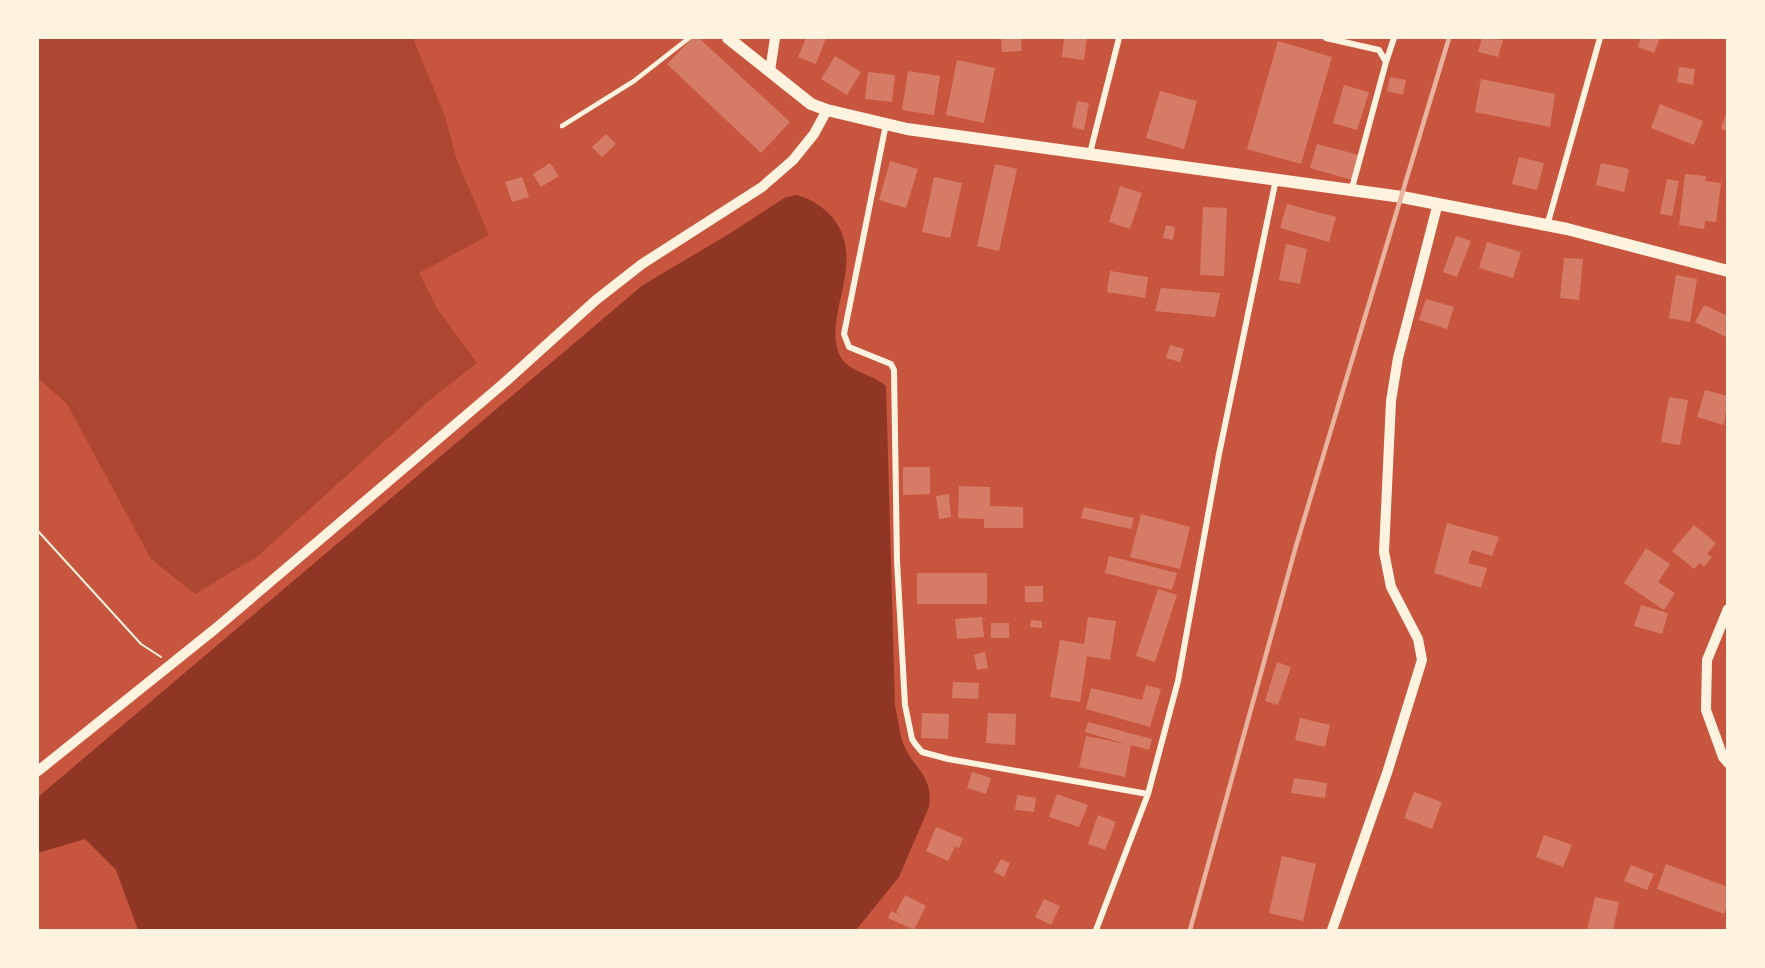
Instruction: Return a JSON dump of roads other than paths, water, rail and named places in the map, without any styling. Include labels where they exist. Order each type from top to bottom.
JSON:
[{"type":"main road","points":[[728,38],[811,104],[886,124],[1352,188],[1438,203],[1546,226],[1728,271]]},
{"type":"street","points":[[770,71],[775,38]]},
{"type":"street","points":[[1090,153],[1119,38]]},
{"type":"street","points":[[1326,38],[1379,50],[1386,62]]},
{"type":"street","points":[[1352,188],[1394,38]]},
{"type":"street","points":[[1546,226],[1600,38]]},
{"type":"street","points":[[38,771],[172,664],[504,383],[596,300],[642,264],[762,187],[793,160],[814,134],[827,110]]},
{"type":"street","points":[[886,124],[844,334],[849,347],[891,364],[894,370],[897,561],[905,705],[912,739],[922,752],[948,759],[1148,794]]},
{"type":"street","points":[[1095,930],[1148,794],[1178,681],[1219,454],[1276,178]]},
{"type":"street","points":[[1332,930],[1387,772],[1422,660],[1418,639],[1391,587],[1384,552],[1391,401],[1398,358],[1438,203]]},
{"type":"street","points":[[1728,609],[1707,660],[1706,700],[1706,710],[1723,757],[1728,763]]},
{"type":"lane","points":[[562,126],[634,81],[689,38]]},
{"type":"railway","points":[[1190,930],[1296,546],[1449,38]]}]
